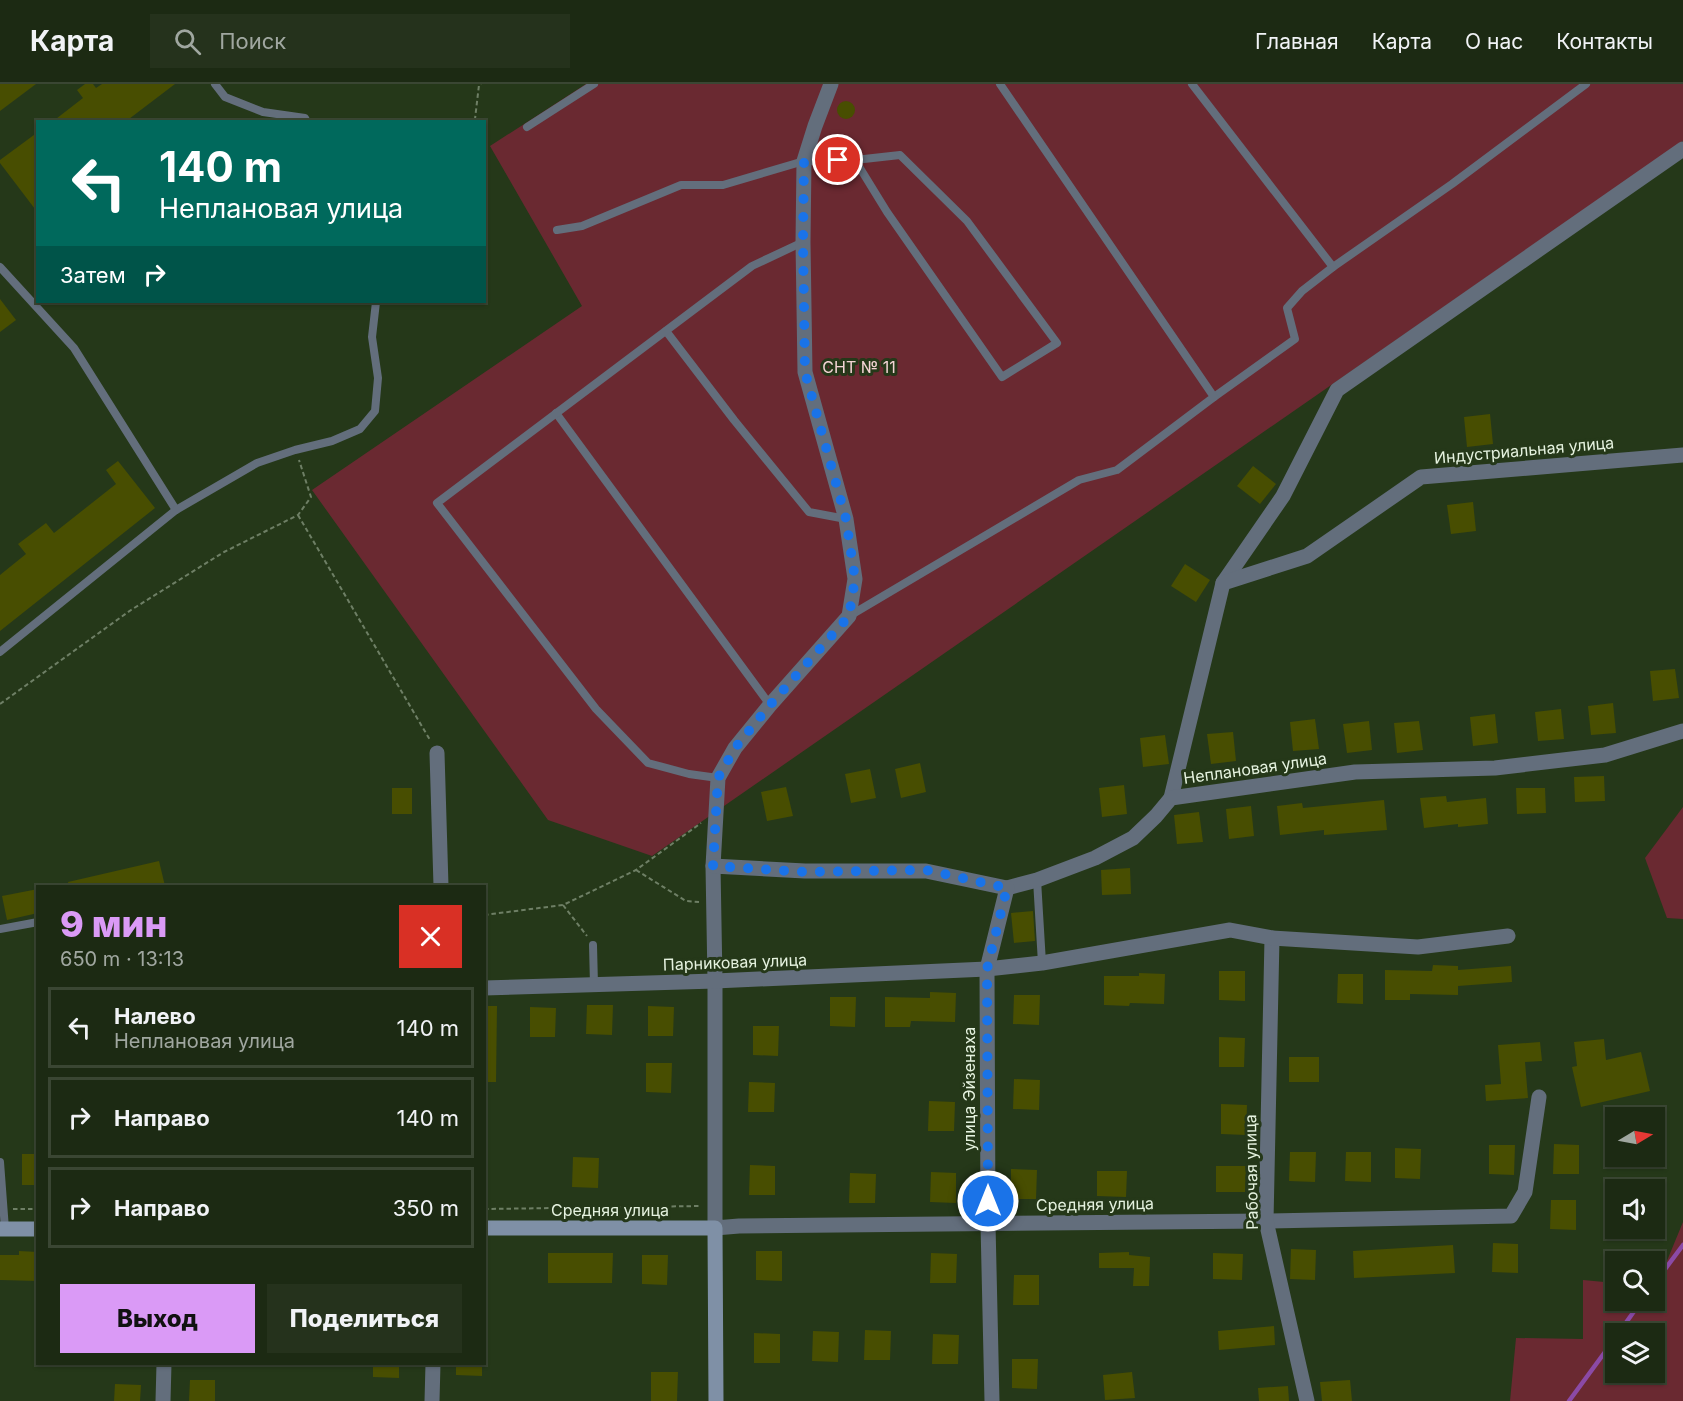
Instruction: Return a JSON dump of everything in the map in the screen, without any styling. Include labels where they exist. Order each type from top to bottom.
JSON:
[{"type":"main road","name":"Средняя улица","points":[[486,1228],[716,1228]]},
{"type":"main road","points":[[716,1228],[716,1401]]},
{"type":"main road","points":[[2,1229],[36,1229]]},
{"type":"street","points":[[716,1228],[713,866],[718,778],[735,748],[849,616],[855,579],[846,519],[805,372],[804,161],[831,84]]},
{"type":"street","points":[[1172,798],[1223,583],[1282,496],[1337,390],[1683,149]]},
{"type":"street","name":"Индустриальная улица","points":[[1223,583],[1307,556],[1421,477],[1683,455]]},
{"type":"street","name":"Неплановая улица","points":[[713,866],[805,872],[926,870],[1007,888],[1037,880],[1095,858],[1133,838],[1172,798],[1355,772],[1496,768],[1605,755],[1683,731]]},
{"type":"street","points":[[437,753],[441,885]]},
{"type":"street","name":"улица Эйзенаха","points":[[992,1401],[988,1224],[987,969],[1007,888]]},
{"type":"street","name":"Парниковая улица","points":[[486,988],[987,969],[1042,963],[1230,930],[1272,938],[1418,947],[1508,936]]},
{"type":"street","name":"Рабочая улица","points":[[1272,938],[1266,1221],[1307,1401]]},
{"type":"street","name":"Средняя улица","points":[[716,1228],[1511,1216],[1525,1192],[1539,1097]]},
{"type":"street","points":[[163,1401],[164,1365]]},
{"type":"street","points":[[432,1401],[433,1365]]},
{"type":"lane","points":[[215,84],[225,97],[244,105],[263,112],[306,120]]},
{"type":"lane","points":[[527,127],[594,84]]},
{"type":"lane","points":[[1000,84],[1214,397]]},
{"type":"lane","points":[[1192,84],[1334,267]]},
{"type":"lane","points":[[849,616],[1079,480],[1117,470],[1295,339],[1287,308],[1302,291],[1452,184],[1586,84]]},
{"type":"lane","points":[[557,230],[582,226],[681,185],[723,185],[804,161],[855,160],[900,155],[968,222],[1057,343],[1002,377],[887,212],[855,160]]},
{"type":"lane","points":[[718,778],[689,774],[648,763],[596,709],[437,503],[752,266],[803,242]]},
{"type":"lane","points":[[0,267],[74,348],[176,510]]},
{"type":"lane","points":[[0,652],[176,510],[257,463],[332,441],[360,429],[375,411],[378,378],[372,337],[376,303]]},
{"type":"lane","points":[[666,331],[734,420],[809,512],[846,519]]},
{"type":"lane","points":[[556,413],[770,705]]},
{"type":"lane","points":[[1037,880],[1042,963]]},
{"type":"lane","points":[[0,929],[36,922]]},
{"type":"lane","points":[[593,945],[594,985]]},
{"type":"lane","points":[[0,1162],[4,1209],[2,1229]]},
{"type":"path","points":[[470,120],[475,119],[479,85],[481,84]]},
{"type":"path","points":[[0,704],[131,610],[224,552],[298,515],[311,497],[295,450]]},
{"type":"path","points":[[298,515],[437,753]]},
{"type":"path","points":[[486,915],[563,905],[636,870],[701,823],[716,819]]},
{"type":"path","points":[[636,870],[686,901],[713,903]]},
{"type":"path","points":[[563,905],[593,945]]},
{"type":"path","points":[[486,1209],[716,1206]]},
{"type":"path","points":[[4,1209],[36,1209]]},
{"type":"green space","name":"СНТ № 11","points":[[586,84],[1683,84],[1683,141],[652,856],[548,820],[312,490],[582,306],[490,146]]},
{"type":"green space","points":[[1683,807],[1683,919],[1667,918],[1645,858]]},
{"type":"green space","points":[[1683,1222],[1683,1401],[1510,1401],[1516,1338],[1583,1339],[1583,1280],[1605,1282],[1605,1311],[1665,1311],[1665,1266]]},
{"type":"building","points":[[0,84],[36,84],[0,111]]},
{"type":"building","points":[[85,84],[93,84],[96,88],[102,84],[175,84],[128,120],[55,120],[83,98],[77,90]]},
{"type":"building","points":[[846,101],[852,104],[855,110],[852,116],[846,119],[840,116],[837,110],[840,104]]},
{"type":"building","points":[[36,133],[36,210],[0,163],[0,160]]},
{"type":"building","points":[[0,299],[16,320],[0,332]]},
{"type":"building","points":[[1490,414],[1493,444],[1467,447],[1464,417]]},
{"type":"building","points":[[118,461],[155,508],[0,631],[0,575],[26,554],[18,544],[46,523],[54,533],[116,484],[106,470]]},
{"type":"building","points":[[1253,466],[1276,484],[1260,504],[1237,486]]},
{"type":"building","points":[[1473,502],[1476,531],[1451,534],[1447,505]]},
{"type":"building","points":[[1185,564],[1210,580],[1196,602],[1171,586]]},
{"type":"building","points":[[1675,669],[1679,698],[1653,701],[1650,671]]},
{"type":"building","points":[[1613,703],[1616,733],[1591,735],[1588,706]]},
{"type":"building","points":[[1561,709],[1564,739],[1538,741],[1535,712]]},
{"type":"building","points":[[1495,714],[1498,743],[1473,746],[1470,717]]},
{"type":"building","points":[[1315,719],[1319,749],[1293,751],[1290,722]]},
{"type":"building","points":[[1369,721],[1372,750],[1347,753],[1343,724]]},
{"type":"building","points":[[1419,721],[1423,750],[1397,753],[1394,723]]},
{"type":"building","points":[[1233,732],[1236,761],[1211,764],[1207,734]]},
{"type":"building","points":[[1165,735],[1169,764],[1143,767],[1140,738]]},
{"type":"building","points":[[920,763],[926,792],[901,798],[895,769]]},
{"type":"building","points":[[870,769],[876,798],[851,803],[845,774]]},
{"type":"building","points":[[1604,776],[1605,801],[1575,802],[1574,777]]},
{"type":"building","points":[[1124,785],[1127,814],[1102,817],[1099,788]]},
{"type":"building","points":[[786,787],[793,816],[767,821],[761,792]]},
{"type":"building","points":[[392,788],[412,788],[412,814],[392,814]]},
{"type":"building","points":[[1516,788],[1545,788],[1546,813],[1517,814]]},
{"type":"building","points":[[1446,796],[1447,802],[1486,798],[1488,824],[1458,827],[1458,824],[1424,828],[1420,798]]},
{"type":"building","points":[[1384,800],[1387,830],[1324,835],[1324,830],[1280,835],[1277,806],[1302,803],[1303,808]]},
{"type":"building","points":[[1251,806],[1254,836],[1229,839],[1226,809]]},
{"type":"building","points":[[1199,812],[1203,842],[1177,844],[1174,815]]},
{"type":"building","points":[[159,861],[165,885],[69,885],[68,882]]},
{"type":"building","points":[[1130,868],[1131,894],[1102,895],[1101,870]]},
{"type":"building","points":[[36,889],[36,913],[7,920],[2,896]]},
{"type":"building","points":[[1033,911],[1035,941],[1014,943],[1011,913]]},
{"type":"building","points":[[1433,965],[1458,966],[1458,970],[1511,966],[1512,982],[1458,986],[1458,995],[1410,994],[1410,1000],[1385,1000],[1385,970],[1432,971]]},
{"type":"building","points":[[1219,971],[1245,971],[1245,1001],[1219,1000]]},
{"type":"building","points":[[1139,973],[1165,974],[1164,1004],[1104,1005],[1104,976],[1139,976]]},
{"type":"building","points":[[1338,974],[1363,974],[1363,1004],[1337,1003]]},
{"type":"building","points":[[930,992],[956,993],[955,1022],[911,1021],[910,1027],[885,1027],[885,997],[930,998]]},
{"type":"building","points":[[1014,995],[1040,995],[1039,1025],[1013,1024]]},
{"type":"building","points":[[830,997],[856,997],[855,1027],[830,1026]]},
{"type":"building","points":[[587,1005],[613,1005],[612,1035],[586,1034]]},
{"type":"building","points":[[486,1006],[497,1006],[496,1082],[486,1082]]},
{"type":"building","points":[[648,1006],[674,1007],[673,1036],[648,1036]]},
{"type":"building","points":[[530,1007],[556,1008],[555,1037],[530,1037]]},
{"type":"building","points":[[753,1026],[779,1026],[778,1056],[753,1055]]},
{"type":"building","points":[[1219,1037],[1245,1038],[1244,1067],[1219,1067]]},
{"type":"building","points":[[1604,1039],[1606,1060],[1641,1052],[1650,1091],[1581,1107],[1572,1067],[1577,1066],[1574,1042]]},
{"type":"building","points":[[1540,1042],[1542,1061],[1525,1062],[1528,1098],[1486,1101],[1485,1085],[1501,1084],[1498,1045]]},
{"type":"building","points":[[1289,1057],[1319,1057],[1319,1082],[1289,1082]]},
{"type":"building","points":[[646,1063],[672,1063],[671,1093],[646,1092]]},
{"type":"building","points":[[1014,1079],[1040,1080],[1039,1110],[1013,1109]]},
{"type":"building","points":[[749,1082],[775,1083],[774,1112],[748,1112]]},
{"type":"building","points":[[929,1101],[955,1102],[954,1131],[928,1131]]},
{"type":"building","points":[[1221,1104],[1247,1105],[1246,1135],[1221,1134]]},
{"type":"building","points":[[1554,1144],[1579,1145],[1579,1174],[1553,1174]]},
{"type":"building","points":[[1489,1145],[1515,1145],[1514,1175],[1489,1174]]},
{"type":"building","points":[[1395,1148],[1421,1149],[1420,1179],[1395,1178]]},
{"type":"building","points":[[1290,1152],[1316,1152],[1315,1182],[1289,1181]]},
{"type":"building","points":[[1346,1152],[1371,1152],[1371,1182],[1345,1181]]},
{"type":"building","points":[[22,1154],[36,1154],[36,1185],[22,1185]]},
{"type":"building","points":[[573,1157],[599,1158],[598,1188],[572,1187]]},
{"type":"building","points":[[750,1165],[775,1166],[775,1195],[749,1195]]},
{"type":"building","points":[[1216,1166],[1246,1166],[1245,1192],[1216,1192]]},
{"type":"building","points":[[1011,1169],[1037,1170],[1036,1199],[1011,1199]]},
{"type":"building","points":[[1097,1171],[1127,1171],[1126,1197],[1097,1196]]},
{"type":"building","points":[[931,1172],[956,1173],[956,1203],[930,1202]]},
{"type":"building","points":[[850,1173],[876,1174],[875,1203],[849,1203]]},
{"type":"building","points":[[1551,1200],[1576,1200],[1576,1230],[1550,1229]]},
{"type":"building","points":[[1493,1243],[1518,1244],[1518,1273],[1492,1272]]},
{"type":"building","points":[[1453,1245],[1455,1273],[1354,1278],[1353,1251]]},
{"type":"building","points":[[1291,1249],[1316,1250],[1315,1280],[1290,1279]]},
{"type":"building","points":[[19,1251],[36,1252],[36,1281],[0,1280],[0,1255],[19,1255]]},
{"type":"building","points":[[756,1251],[782,1251],[782,1281],[756,1280]]},
{"type":"building","points":[[1129,1252],[1129,1255],[1150,1257],[1149,1286],[1133,1286],[1134,1268],[1099,1268],[1099,1253]]},
{"type":"building","points":[[548,1253],[613,1253],[612,1283],[548,1283]]},
{"type":"building","points":[[931,1253],[957,1254],[956,1283],[930,1283]]},
{"type":"building","points":[[1213,1253],[1243,1254],[1242,1280],[1213,1279]]},
{"type":"building","points":[[642,1255],[668,1255],[667,1285],[642,1284]]},
{"type":"building","points":[[1014,1275],[1039,1275],[1039,1305],[1013,1305]]},
{"type":"building","points":[[1274,1326],[1275,1345],[1219,1350],[1218,1331]]},
{"type":"building","points":[[865,1330],[891,1331],[890,1360],[864,1360]]},
{"type":"building","points":[[813,1331],[839,1332],[838,1362],[812,1361]]},
{"type":"building","points":[[754,1333],[780,1334],[780,1363],[754,1363]]},
{"type":"building","points":[[933,1334],[959,1335],[958,1364],[932,1364]]},
{"type":"building","points":[[1012,1359],[1038,1359],[1037,1389],[1012,1388]]},
{"type":"building","points":[[373,1365],[399,1365],[399,1378],[373,1377]]},
{"type":"building","points":[[456,1365],[482,1365],[482,1376],[456,1375]]},
{"type":"building","points":[[651,1372],[678,1372],[677,1401],[651,1401]]},
{"type":"building","points":[[1132,1372],[1135,1398],[1105,1400],[1103,1375]]},
{"type":"building","points":[[190,1380],[215,1380],[215,1401],[189,1401]]},
{"type":"building","points":[[1350,1380],[1352,1401],[1322,1401],[1320,1382]]},
{"type":"building","points":[[115,1384],[141,1385],[140,1401],[114,1401]]},
{"type":"building","points":[[1288,1386],[1289,1401],[1259,1401],[1258,1388]]},
{"type":"waterway","points":[[1665,1269],[1683,1245]]},
{"type":"waterway","points":[[1626,1323],[1634,1311]]},
{"type":"waterway","points":[[1569,1401],[1605,1352]]},
{"type":"route","points":[[838,160],[804,161],[805,372],[847,525],[855,579],[849,616],[735,748],[718,778],[713,866],[805,872],[926,870],[1007,888],[987,969],[988,1201]]}]
